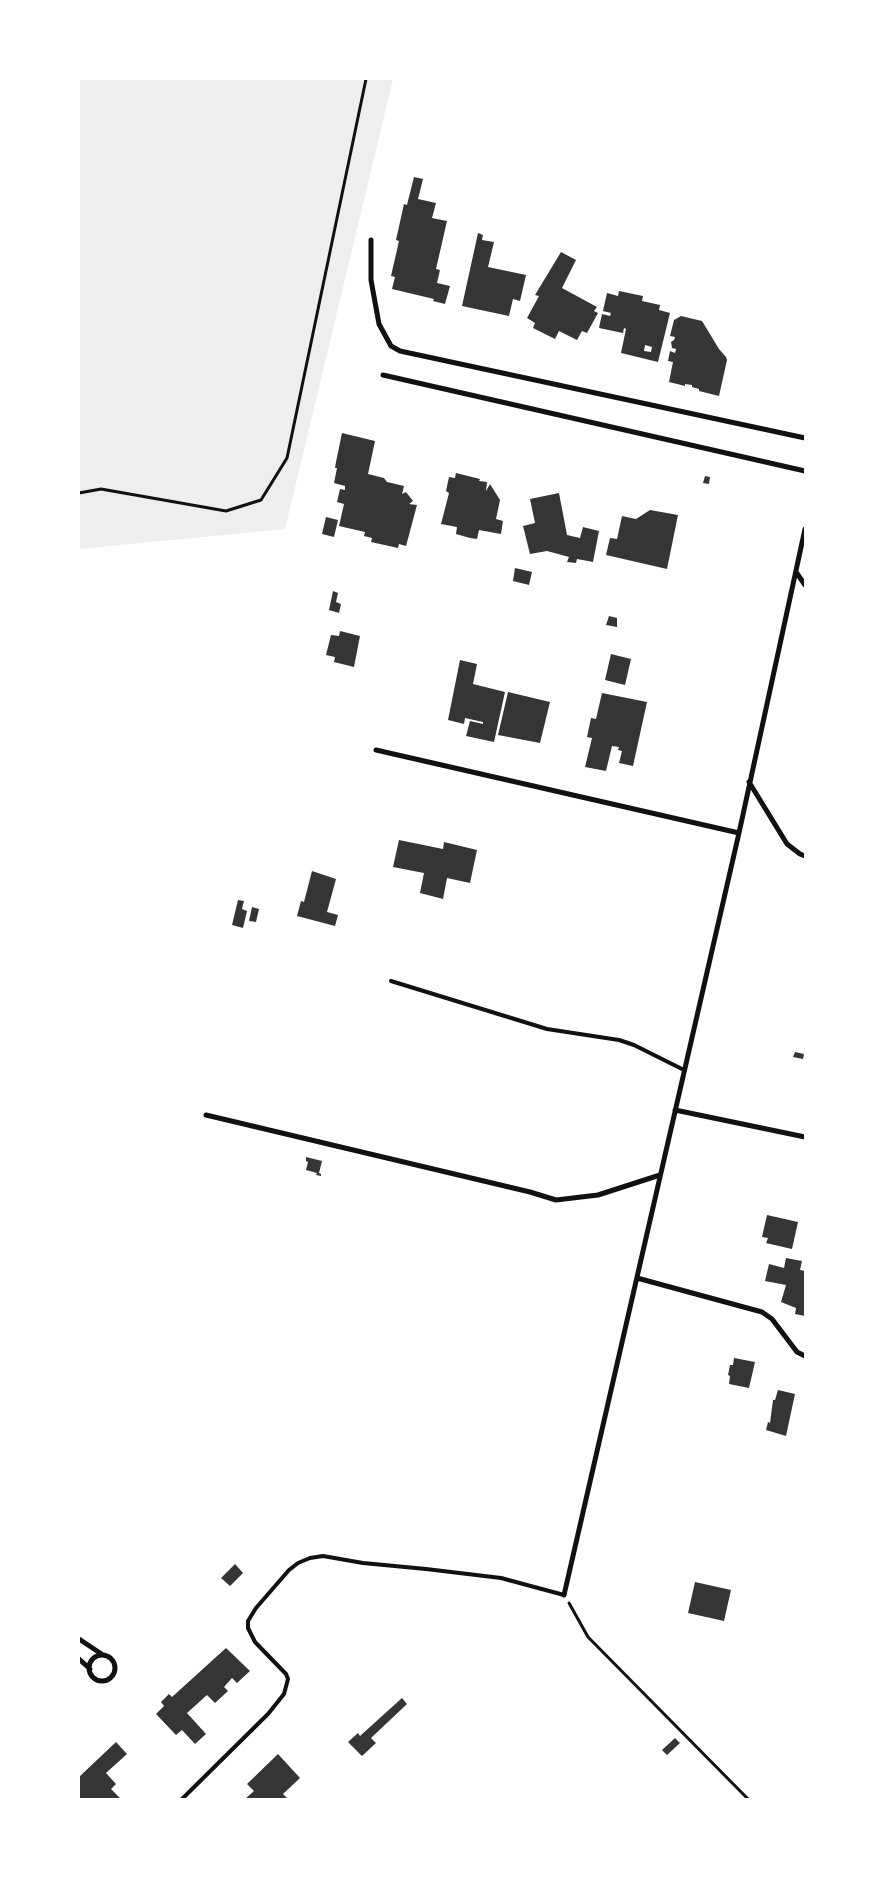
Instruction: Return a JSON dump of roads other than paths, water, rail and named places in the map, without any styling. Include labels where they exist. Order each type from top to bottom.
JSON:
[{"type":"street","points":[[371,240],[371,280],[379,324],[391,346],[400,351],[805,438]]},
{"type":"street","points":[[383,375],[805,471]]},
{"type":"street","points":[[564,1596],[739,833],[805,529]]},
{"type":"street","points":[[796,572],[805,585]]},
{"type":"street","points":[[376,750],[739,833]]},
{"type":"street","points":[[749,782],[787,844],[805,856]]},
{"type":"street","points":[[675,1110],[805,1137]]},
{"type":"street","points":[[206,1114],[556,1200],[598,1195],[660,1175]]},
{"type":"street","points":[[637,1278],[762,1312],[772,1319],[798,1352],[805,1356]]},
{"type":"street","points":[[79,1638],[111,1659],[115,1665],[112,1677],[106,1681],[97,1680],[79,1659]]},
{"type":"street","points":[[90,1670],[92,1661],[98,1656],[103,1655]]},
{"type":"lane","points":[[391,981],[547,1029],[619,1040],[634,1045],[684,1070]]},
{"type":"lane","points":[[182,1799],[268,1714],[284,1694],[288,1679],[286,1674],[255,1642],[248,1628],[248,1620],[284,1576],[298,1564],[310,1558],[323,1556],[363,1563],[426,1568],[501,1578],[564,1596]]},
{"type":"lane","points":[[187,1795],[192,1799]]}]
